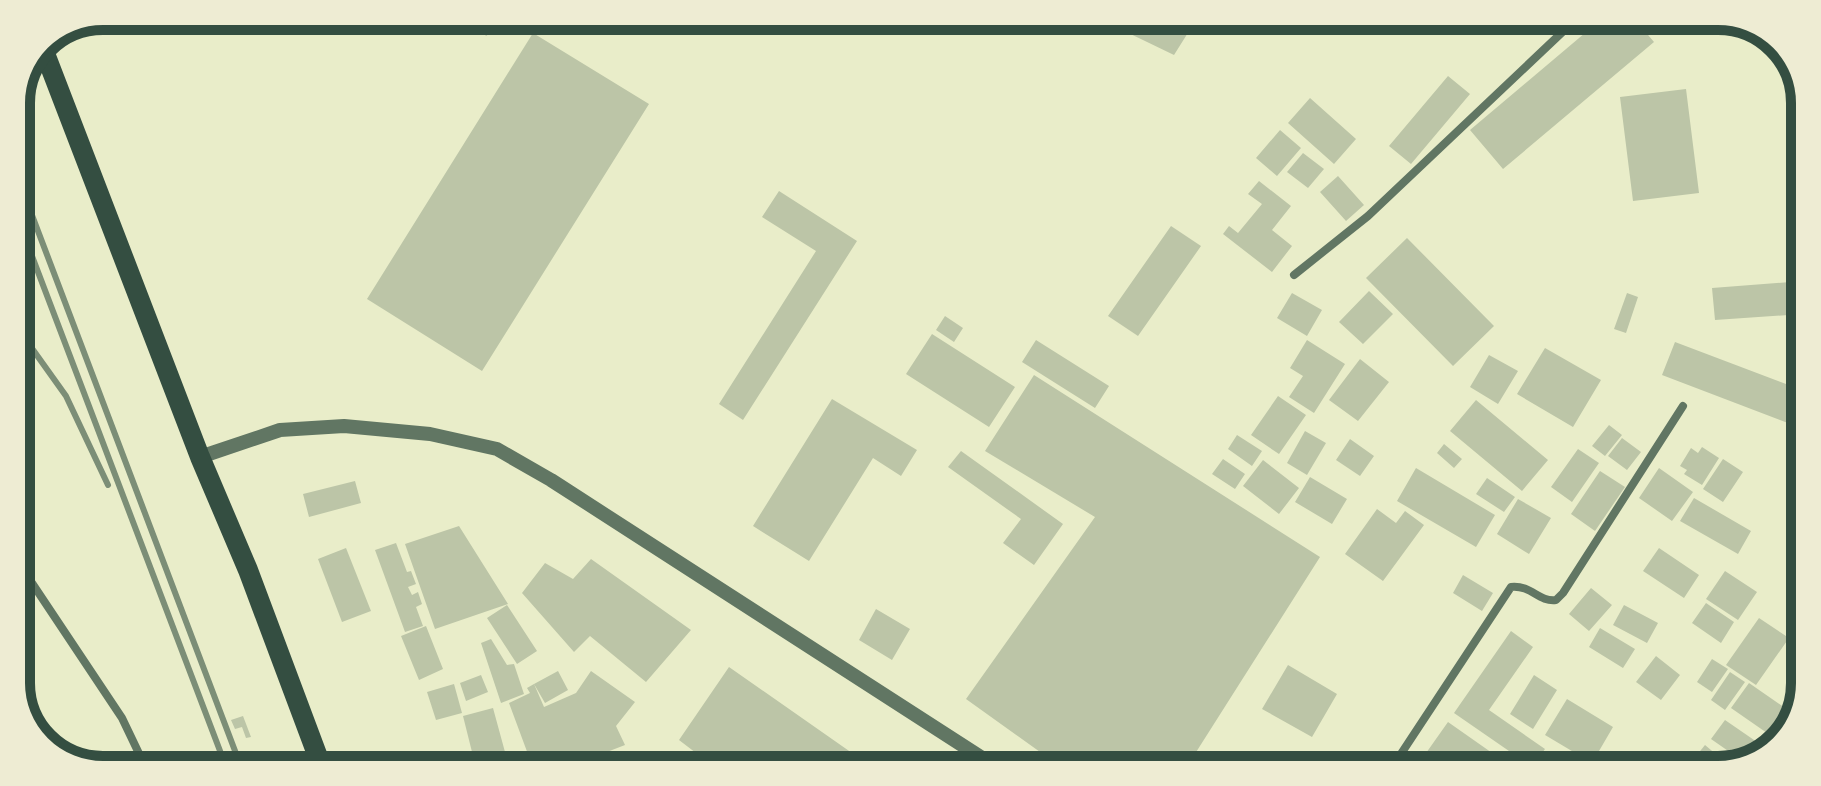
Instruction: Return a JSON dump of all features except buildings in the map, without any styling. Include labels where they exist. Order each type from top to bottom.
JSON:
[{"type":"main road","points":[[46,57],[318,756]]},
{"type":"street","points":[[1294,275],[1368,216],[1565,30]]},
{"type":"street","points":[[1400,756],[1511,587],[1522,586],[1549,601],[1556,600],[1563,593],[1683,406]]},
{"type":"street","points":[[200,457],[280,430],[344,426],[430,434],[497,449],[551,480],[979,756]]},
{"type":"street","points":[[30,580],[122,718],[140,756]]},
{"type":"railway","points":[[30,210],[237,756]]},
{"type":"railway","points":[[30,251],[222,756]]},
{"type":"railway","points":[[30,346],[66,396],[108,485]]}]
